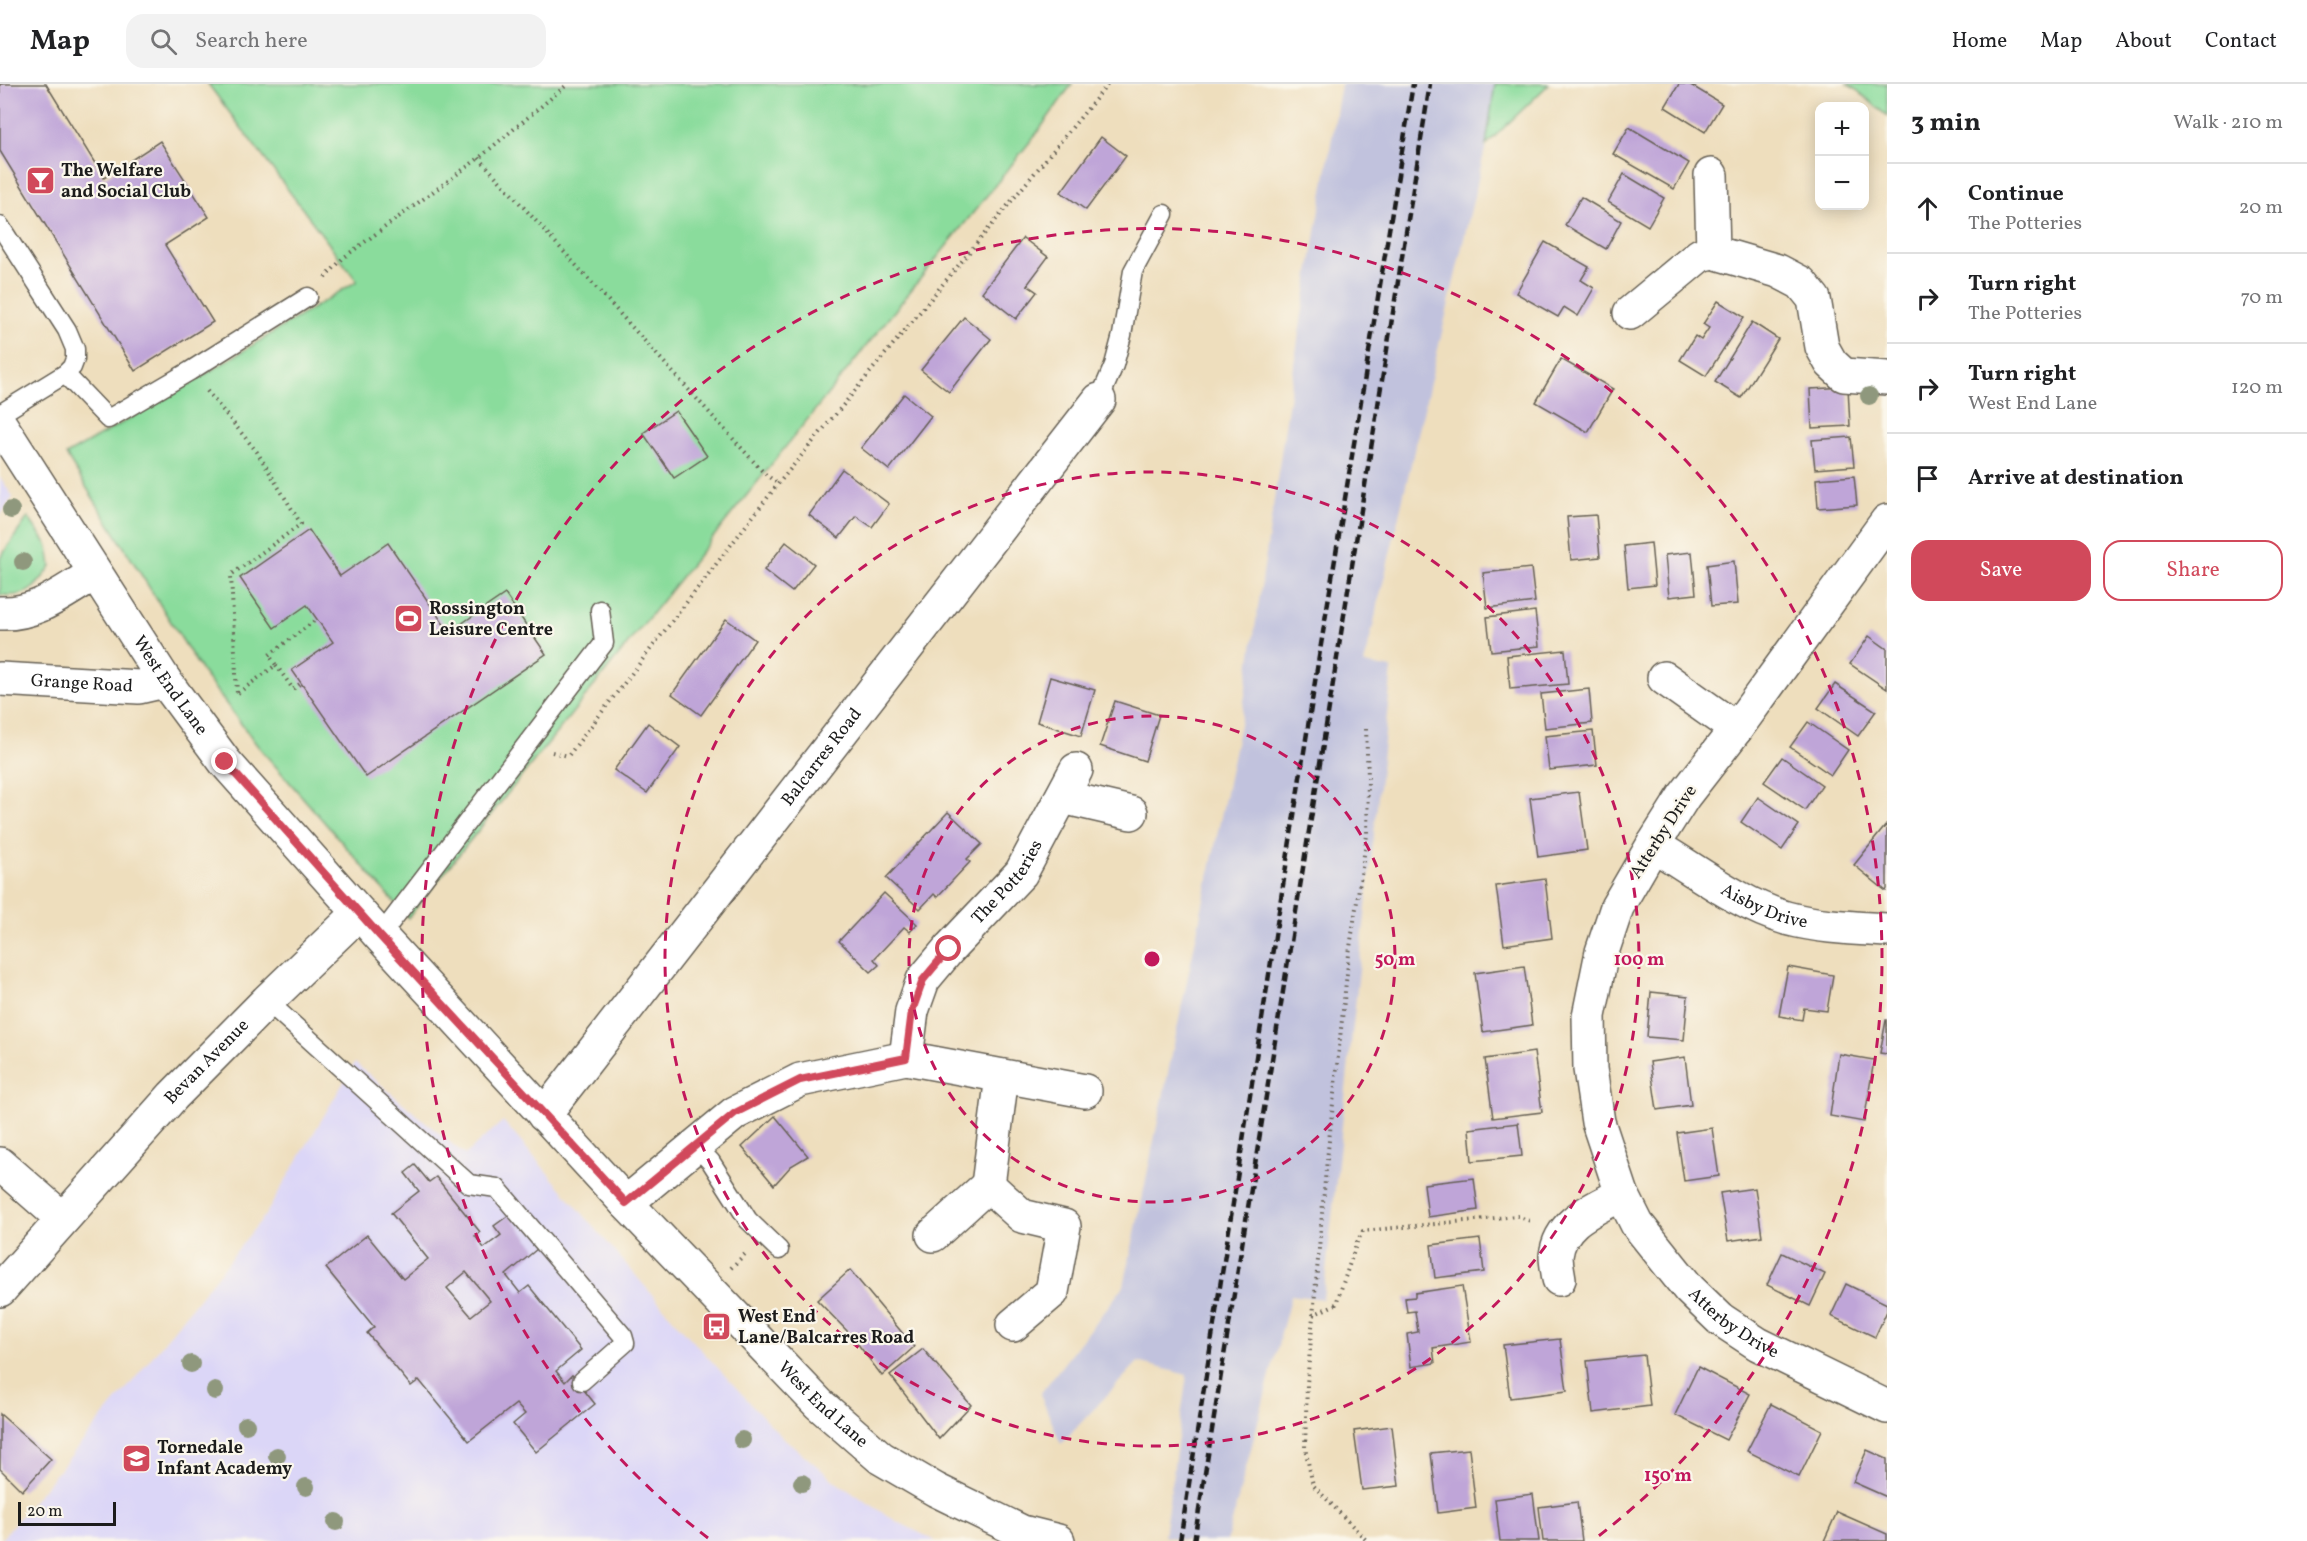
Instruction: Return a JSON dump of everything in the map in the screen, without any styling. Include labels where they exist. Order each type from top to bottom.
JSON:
[{"type":"street","points":[[1711,175],[1713,252]]},
{"type":"street","points":[[1630,313],[1700,255],[1713,252],[1779,271],[1801,283],[1814,299],[1822,347],[1831,363],[1844,375],[1887,378]]},
{"type":"street","name":"Balcarres Road","points":[[544,1115],[1099,400]]},
{"type":"street","name":"West End Lane","points":[[0,424],[94,574],[165,681],[225,762],[359,913],[626,1203],[819,1404],[881,1458],[1021,1536],[1058,1541]]},
{"type":"street","name":"Atterby Drive","points":[[1887,521],[1736,729],[1684,796],[1653,845],[1617,907],[1602,952],[1589,1016],[1590,1069],[1598,1122],[1622,1194],[1637,1224],[1689,1289],[1720,1319],[1758,1344],[1887,1407]]},
{"type":"street","points":[[0,613],[25,612],[39,607],[94,574]]},
{"type":"street","points":[[1664,678],[1736,729]]},
{"type":"street","name":"Grange Road","points":[[0,679],[140,687],[165,681]]},
{"type":"street","name":"The Potteries","points":[[906,1058],[912,1011],[923,980],[949,949],[1022,873],[1069,784],[1131,813]]},
{"type":"street","name":"Aisby Drive","points":[[1653,845],[1744,900],[1785,918],[1826,926],[1887,930]]},
{"type":"street","name":"Bevan Avenue","points":[[0,1290],[173,1096],[267,1000],[359,913]]},
{"type":"street","points":[[626,1203],[735,1113],[800,1080],[906,1058],[1085,1091]]},
{"type":"street","points":[[933,1235],[988,1185],[1002,1076]]},
{"type":"street","points":[[0,1164],[63,1219]]},
{"type":"street","points":[[988,1185],[1022,1216],[1064,1227],[1052,1292],[1013,1325]]},
{"type":"street","points":[[1558,1279],[1556,1256],[1563,1232],[1582,1216],[1622,1194]]},
{"type":"lane","points":[[1099,400],[1114,365],[1122,335],[1132,271],[1164,214]]},
{"type":"lane","points":[[0,226],[67,330],[75,349],[72,367],[65,374],[0,414]]},
{"type":"lane","points":[[65,374],[108,419],[308,297]]},
{"type":"lane","points":[[380,936],[527,747],[604,643],[600,610]]},
{"type":"lane","points":[[267,1000],[469,1184],[497,1188],[623,1336],[625,1343],[582,1381]]},
{"type":"lane","points":[[696,1146],[711,1162],[748,1220],[779,1250]]},
{"type":"path","points":[[308,297],[343,258],[479,158],[568,84]]},
{"type":"path","points":[[527,747],[568,756],[778,484],[1108,84]]},
{"type":"path","points":[[479,158],[756,464],[778,484]]},
{"type":"path","points":[[190,371],[257,452],[301,525],[231,575],[237,694],[276,665]]},
{"type":"path","points":[[301,683],[293,689],[269,655],[317,620]]},
{"type":"path","points":[[1366,729],[1366,835],[1348,965],[1306,1384],[1305,1448],[1313,1485],[1367,1541]]},
{"type":"path","points":[[1313,1315],[1336,1304],[1357,1242],[1363,1231],[1517,1216],[1563,1232]]},
{"type":"shaded area","points":[[1341,84],[1495,84],[1486,145],[1364,664],[1392,669],[1323,1299],[1291,1295],[1227,1541],[1190,1541],[1164,1536],[1187,1375],[1138,1362],[1061,1444],[1040,1394],[1124,1286],[1242,715],[1299,333]]},
{"type":"shaded area","points":[[0,477],[13,497],[0,516]]},
{"type":"shaded area","points":[[355,1063],[465,1155],[503,1121],[679,1326],[779,1434],[837,1483],[896,1521],[936,1541],[0,1541],[133,1381],[266,1214]]},
{"type":"green space","points":[[208,84],[1072,84],[1037,133],[408,918],[257,745],[203,673],[66,455],[181,389],[357,281]]},
{"type":"green space","points":[[1495,84],[1549,84],[1486,145]]},
{"type":"green space","points":[[1847,84],[1887,84],[1887,116],[1858,91]]},
{"type":"green space","points":[[28,517],[48,546],[51,566],[36,586],[30,590],[18,595],[0,595],[0,558]]},
{"type":"building","points":[[0,84],[46,84],[104,178],[160,141],[209,217],[165,245],[213,322],[135,371],[0,151]]},
{"type":"building","points":[[1679,84],[1689,84],[1722,104],[1705,132],[1665,107]]},
{"type":"building","points":[[1629,127],[1689,163],[1674,189],[1613,154]]},
{"type":"building","points":[[1101,137],[1126,156],[1086,210],[1061,192]]},
{"type":"building","points":[[1624,174],[1664,198],[1648,226],[1608,202]]},
{"type":"building","points":[[1581,197],[1621,221],[1606,249],[1565,225]]},
{"type":"building","points":[[1023,238],[1048,257],[1027,285],[1037,292],[1016,319],[982,292]]},
{"type":"building","points":[[1545,242],[1589,267],[1581,280],[1594,288],[1578,316],[1564,307],[1558,317],[1516,293]]},
{"type":"building","points":[[1718,301],[1744,317],[1706,376],[1680,360],[1695,336],[1701,340],[1709,328],[1703,324]]},
{"type":"building","points":[[964,317],[991,339],[949,392],[921,370]]},
{"type":"building","points":[[1752,322],[1778,339],[1741,398],[1715,382]]},
{"type":"building","points":[[1561,359],[1613,389],[1588,432],[1536,402]]},
{"type":"building","points":[[1848,387],[1850,426],[1812,428],[1810,389]]},
{"type":"building","points":[[904,394],[931,416],[889,470],[861,448]]},
{"type":"building","points":[[676,411],[707,456],[674,478],[643,433]]},
{"type":"building","points":[[1851,437],[1854,466],[1815,469],[1812,440]]},
{"type":"building","points":[[842,469],[889,504],[872,527],[856,516],[839,538],[809,515]]},
{"type":"building","points":[[1854,476],[1857,505],[1818,508],[1816,479]]},
{"type":"building","points":[[1596,515],[1600,557],[1571,560],[1567,517]]},
{"type":"building","points":[[309,530],[340,576],[388,543],[449,632],[505,594],[546,654],[366,777],[292,670],[333,642],[307,605],[274,628],[240,578]]},
{"type":"building","points":[[786,542],[814,564],[792,592],[764,570]]},
{"type":"building","points":[[1651,543],[1655,585],[1628,588],[1624,546]]},
{"type":"building","points":[[1692,552],[1696,594],[1669,597],[1665,555]]},
{"type":"building","points":[[1734,561],[1738,604],[1711,606],[1707,565]]},
{"type":"building","points":[[1531,568],[1535,602],[1487,608],[1483,573]]},
{"type":"building","points":[[1535,611],[1539,646],[1491,651],[1487,617]]},
{"type":"building","points":[[726,619],[755,640],[701,715],[672,694]]},
{"type":"building","points":[[1869,636],[1887,649],[1887,689],[1850,664]]},
{"type":"building","points":[[1565,650],[1568,684],[1510,689],[1507,656]]},
{"type":"building","points":[[1050,677],[1095,690],[1081,736],[1037,722]]},
{"type":"building","points":[[1835,684],[1876,711],[1858,736],[1818,708]]},
{"type":"building","points":[[1589,689],[1592,723],[1545,728],[1541,694]]},
{"type":"building","points":[[1115,701],[1159,715],[1145,761],[1100,746]]},
{"type":"building","points":[[1808,722],[1848,750],[1831,775],[1790,747]]},
{"type":"building","points":[[648,723],[680,747],[647,793],[614,770]]},
{"type":"building","points":[[1593,731],[1597,765],[1549,770],[1545,736]]},
{"type":"building","points":[[1782,757],[1822,785],[1805,810],[1764,782]]},
{"type":"building","points":[[1579,792],[1587,850],[1538,857],[1530,798]]},
{"type":"building","points":[[1758,797],[1799,825],[1782,850],[1741,822]]},
{"type":"building","points":[[948,812],[982,844],[967,859],[970,862],[937,897],[934,894],[920,909],[886,878]]},
{"type":"building","points":[[1887,824],[1887,889],[1886,891],[1854,865]]},
{"type":"building","points":[[1545,879],[1552,938],[1504,945],[1496,886]]},
{"type":"building","points":[[884,893],[917,924],[910,932],[904,927],[874,959],[879,965],[871,972],[839,941]]},
{"type":"building","points":[[1524,966],[1532,1025],[1483,1032],[1475,973]]},
{"type":"building","points":[[1788,967],[1833,975],[1827,1011],[1804,1008],[1802,1020],[1779,1016]]},
{"type":"building","points":[[1651,992],[1688,996],[1684,1040],[1647,1037]]},
{"type":"building","points":[[1887,1020],[1887,1054],[1880,1053]]},
{"type":"building","points":[[1534,1052],[1542,1112],[1493,1118],[1485,1059]]},
{"type":"building","points":[[1839,1054],[1874,1060],[1864,1122],[1830,1116]]},
{"type":"building","points":[[1685,1057],[1691,1105],[1657,1110],[1650,1062]]},
{"type":"building","points":[[775,1116],[808,1156],[791,1166],[774,1185],[742,1147]]},
{"type":"building","points":[[1518,1123],[1522,1156],[1472,1161],[1469,1129]]},
{"type":"building","points":[[1712,1128],[1719,1176],[1684,1181],[1677,1133]]},
{"type":"building","points":[[415,1165],[429,1182],[436,1177],[480,1232],[475,1236],[484,1248],[501,1235],[494,1226],[509,1215],[537,1249],[506,1275],[520,1293],[529,1286],[581,1350],[556,1371],[565,1382],[572,1375],[595,1404],[536,1452],[513,1424],[525,1414],[516,1404],[469,1441],[419,1380],[411,1386],[367,1333],[374,1327],[326,1268],[367,1235],[403,1279],[428,1259],[391,1213],[419,1191],[405,1173]],"holes":[[[466,1272],[490,1301],[471,1316],[447,1288]]]},
{"type":"building","points":[[1474,1178],[1478,1210],[1428,1217],[1424,1184]]},
{"type":"building","points":[[1755,1188],[1762,1236],[1728,1241],[1720,1193]]},
{"type":"building","points":[[1480,1239],[1484,1272],[1435,1278],[1431,1245]]},
{"type":"building","points":[[1782,1253],[1825,1274],[1810,1306],[1767,1285]]},
{"type":"building","points":[[850,1270],[914,1347],[882,1376],[851,1335],[817,1300]]},
{"type":"building","points":[[1846,1284],[1887,1304],[1887,1311],[1875,1337],[1831,1316]]},
{"type":"building","points":[[1462,1286],[1471,1342],[1433,1348],[1435,1363],[1411,1367],[1407,1334],[1418,1332],[1415,1311],[1407,1312],[1405,1298],[1415,1297],[1415,1293]]},
{"type":"building","points":[[1560,1339],[1567,1391],[1510,1398],[1503,1345]]},
{"type":"building","points":[[923,1349],[971,1405],[939,1439],[890,1375]]},
{"type":"building","points":[[1644,1355],[1650,1406],[1593,1413],[1587,1361]]},
{"type":"building","points":[[1698,1367],[1750,1394],[1726,1440],[1675,1415]]},
{"type":"building","points":[[1771,1404],[1822,1430],[1799,1477],[1747,1451]]},
{"type":"building","points":[[0,1414],[51,1459],[22,1491],[0,1469]]},
{"type":"building","points":[[1392,1426],[1399,1486],[1362,1490],[1354,1431]]},
{"type":"building","points":[[1469,1449],[1476,1508],[1438,1513],[1431,1453]]},
{"type":"building","points":[[1867,1450],[1887,1459],[1887,1497],[1853,1482]]},
{"type":"building","points":[[1533,1494],[1539,1541],[1500,1541],[1495,1499]]},
{"type":"building","points":[[1577,1502],[1582,1541],[1543,1541],[1539,1507]]},
{"type":"building","points":[[1837,1512],[1887,1534],[1887,1541],[1824,1541]]},
{"type":"railway","points":[[1180,1541],[1317,669],[1413,84]]},
{"type":"railway","points":[[1194,1541],[1430,84]]},
{"type":"place","name":"The Welfare and Social Club","points":[[40,181]]},
{"type":"place","name":"Rossington Leisure Centre","points":[[408,619]]},
{"type":"place","name":"West End Lane/Balcarres Road","points":[[717,1327]]},
{"type":"place","name":"Tornedale Infant Academy","points":[[136,1458]]},
{"type":"route","points":[[225,762],[380,936],[626,1203],[735,1113],[800,1080],[906,1058],[912,1011],[923,980],[949,949]]}]
